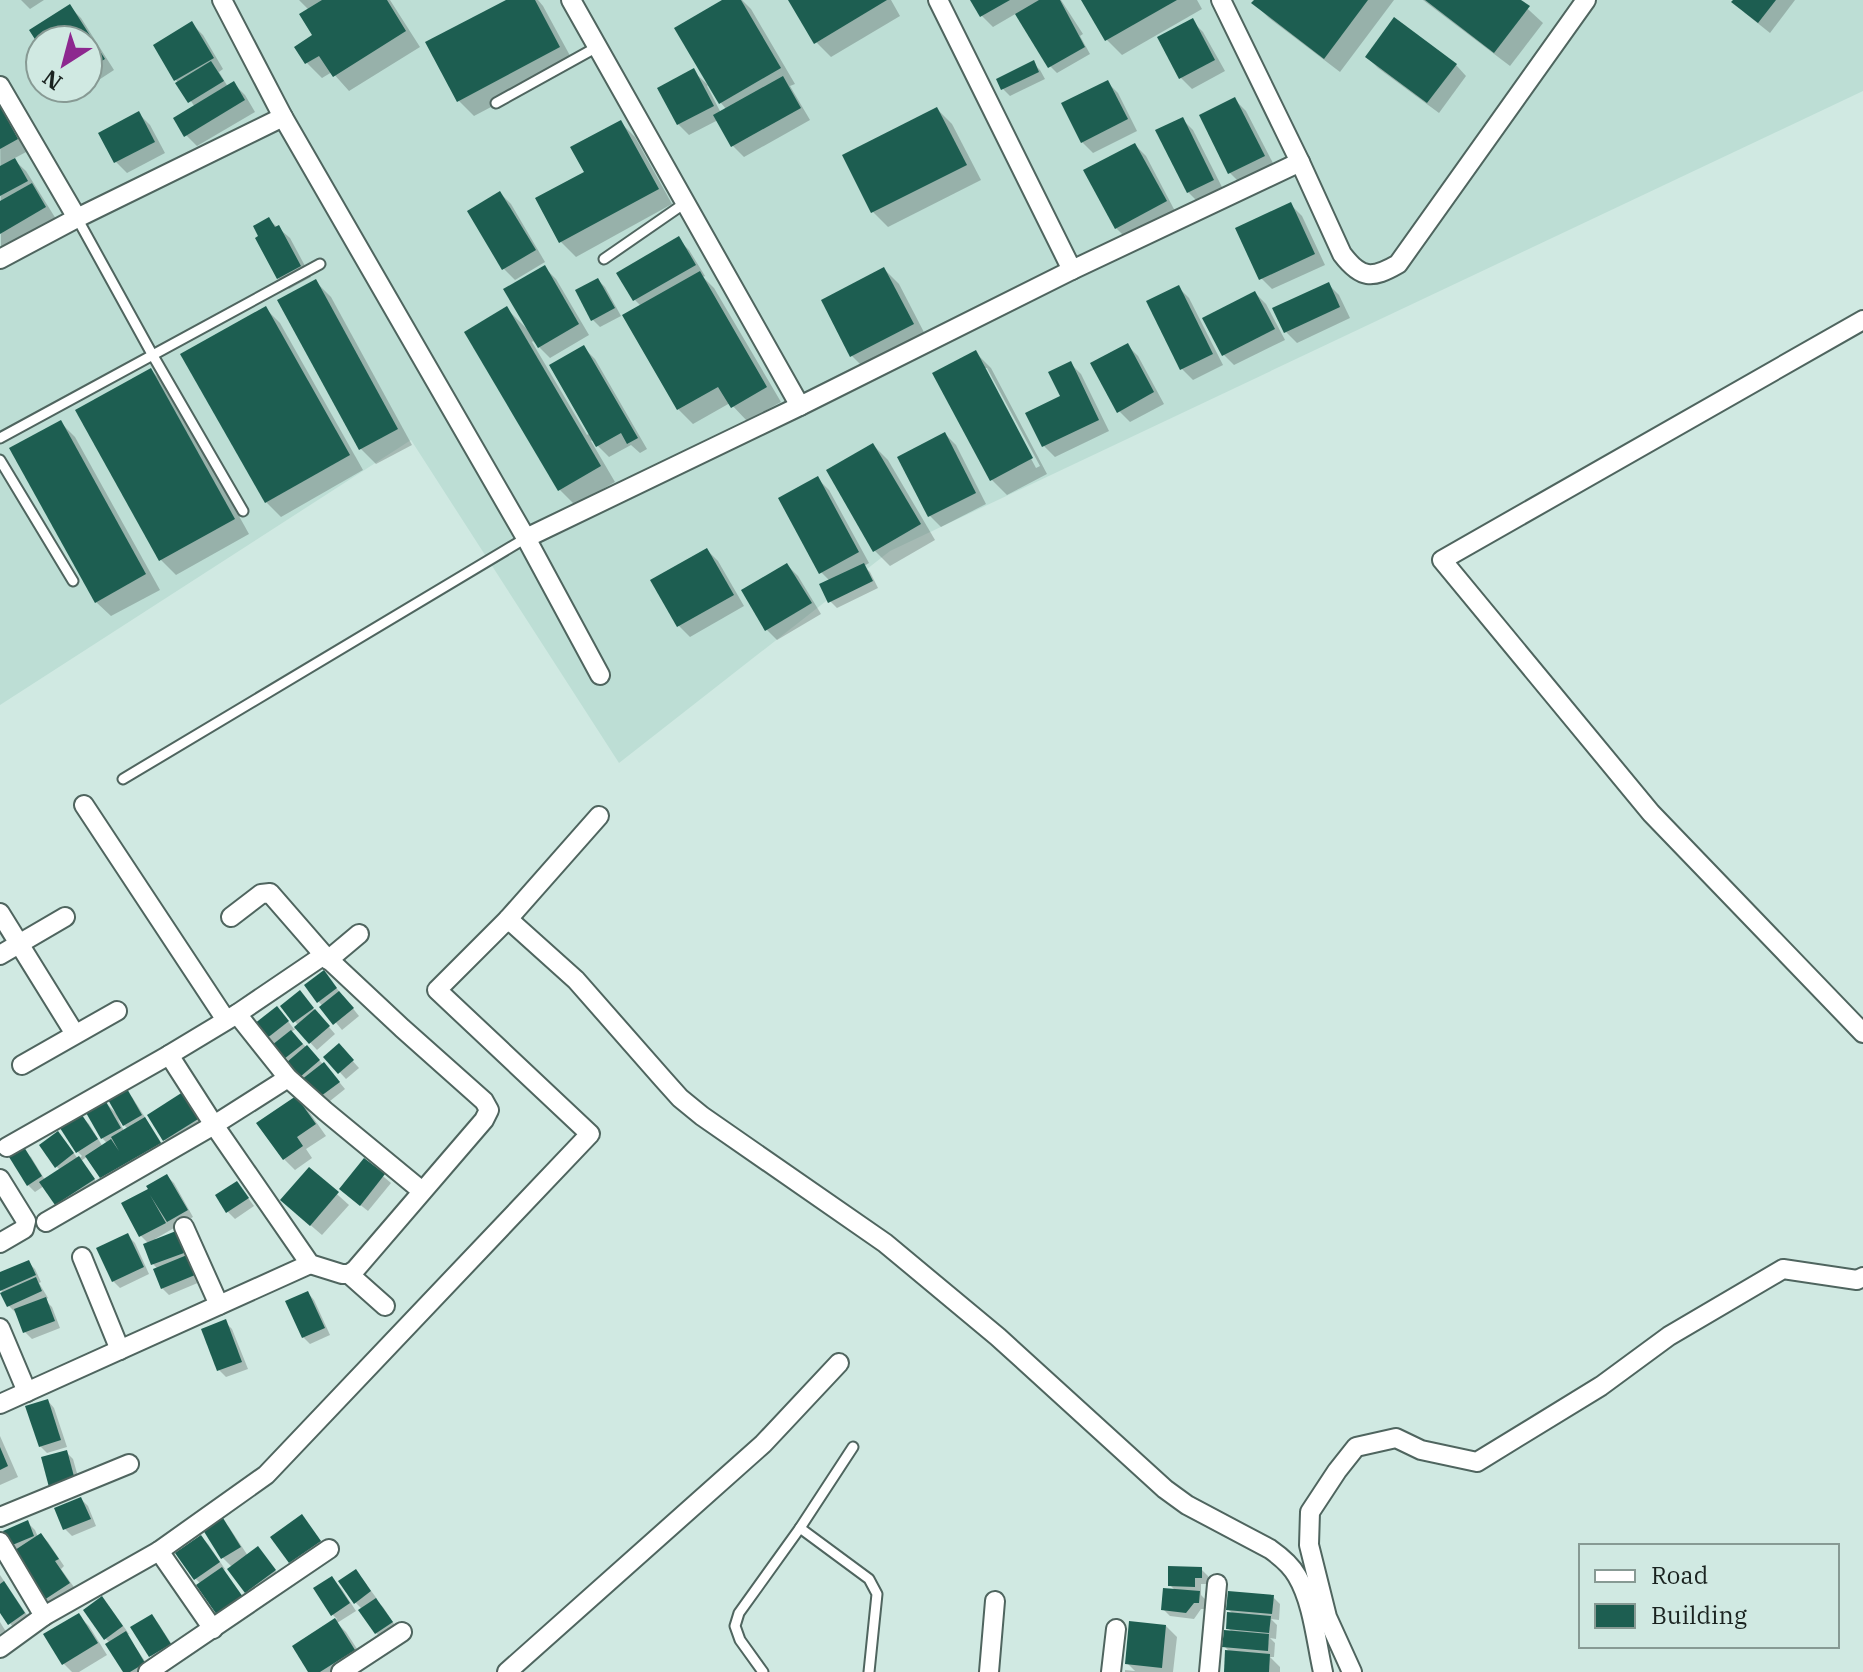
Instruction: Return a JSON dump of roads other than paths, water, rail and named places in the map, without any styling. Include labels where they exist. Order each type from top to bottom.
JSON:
[{"type":"street","points":[[222,0],[283,117],[526,538],[600,675]]},
{"type":"street","points":[[571,0],[800,406]]},
{"type":"street","points":[[938,0],[1072,270]]},
{"type":"street","points":[[1221,0],[1342,254],[1352,268],[1364,274],[1381,274],[1398,264],[1586,0]]},
{"type":"street","points":[[0,86],[77,218]]},
{"type":"street","points":[[0,259],[283,117]]},
{"type":"street","points":[[526,538],[1072,270],[1300,162]]},
{"type":"street","points":[[1863,320],[1442,560],[1651,813],[1863,1033]]},
{"type":"street","points":[[84,805],[232,1017],[288,1078],[422,1191]]},
{"type":"street","points":[[0,1648],[44,1616],[159,1551],[266,1475],[590,1134],[437,990],[508,919],[599,816]]},
{"type":"street","points":[[169,1055],[310,1264],[342,1274],[355,1270],[484,1120],[489,1110],[484,1101],[326,958],[270,893],[261,894],[231,917]]},
{"type":"street","points":[[0,913],[75,1034]]},
{"type":"street","points":[[0,955],[65,917]]},
{"type":"street","points":[[508,919],[576,980],[680,1098],[885,1243],[998,1337],[1165,1489],[1187,1505],[1282,1558],[1297,1575],[1308,1602],[1323,1672]]},
{"type":"street","points":[[7,1147],[232,1017],[359,934]]},
{"type":"street","points":[[22,1065],[117,1011]]},
{"type":"street","points":[[46,1222],[214,1125],[288,1078]]},
{"type":"street","points":[[0,1179],[26,1221],[24,1229],[0,1243]]},
{"type":"street","points":[[184,1227],[219,1305]]},
{"type":"street","points":[[82,1257],[120,1350]]},
{"type":"street","points":[[0,1404],[310,1264]]},
{"type":"street","points":[[1352,1672],[1327,1617],[1309,1545],[1310,1512],[1356,1447],[1396,1438],[1421,1450],[1477,1462],[1601,1386],[1669,1336],[1783,1269],[1857,1280],[1863,1277]]},
{"type":"street","points":[[349,1274],[385,1306]]},
{"type":"street","points":[[0,1328],[27,1392]]},
{"type":"street","points":[[507,1672],[763,1444],[839,1363]]},
{"type":"street","points":[[0,1517],[129,1464]]},
{"type":"street","points":[[0,1542],[44,1616]]},
{"type":"street","points":[[148,1672],[329,1549]]},
{"type":"street","points":[[159,1551],[213,1629]]},
{"type":"street","points":[[1209,1672],[1217,1584]]},
{"type":"street","points":[[989,1672],[995,1601]]},
{"type":"street","points":[[1111,1672],[1116,1629]]},
{"type":"street","points":[[348,1670],[402,1632]]},
{"type":"lane","points":[[496,103],[597,47]]},
{"type":"lane","points":[[604,259],[685,203]]},
{"type":"lane","points":[[77,218],[243,511]]},
{"type":"lane","points":[[0,438],[320,264]]},
{"type":"lane","points":[[0,460],[73,581]]},
{"type":"lane","points":[[123,779],[526,538]]},
{"type":"lane","points":[[763,1672],[740,1640],[735,1626],[739,1613],[853,1447]]},
{"type":"lane","points":[[800,1528],[869,1579],[877,1594],[869,1672]]}]
